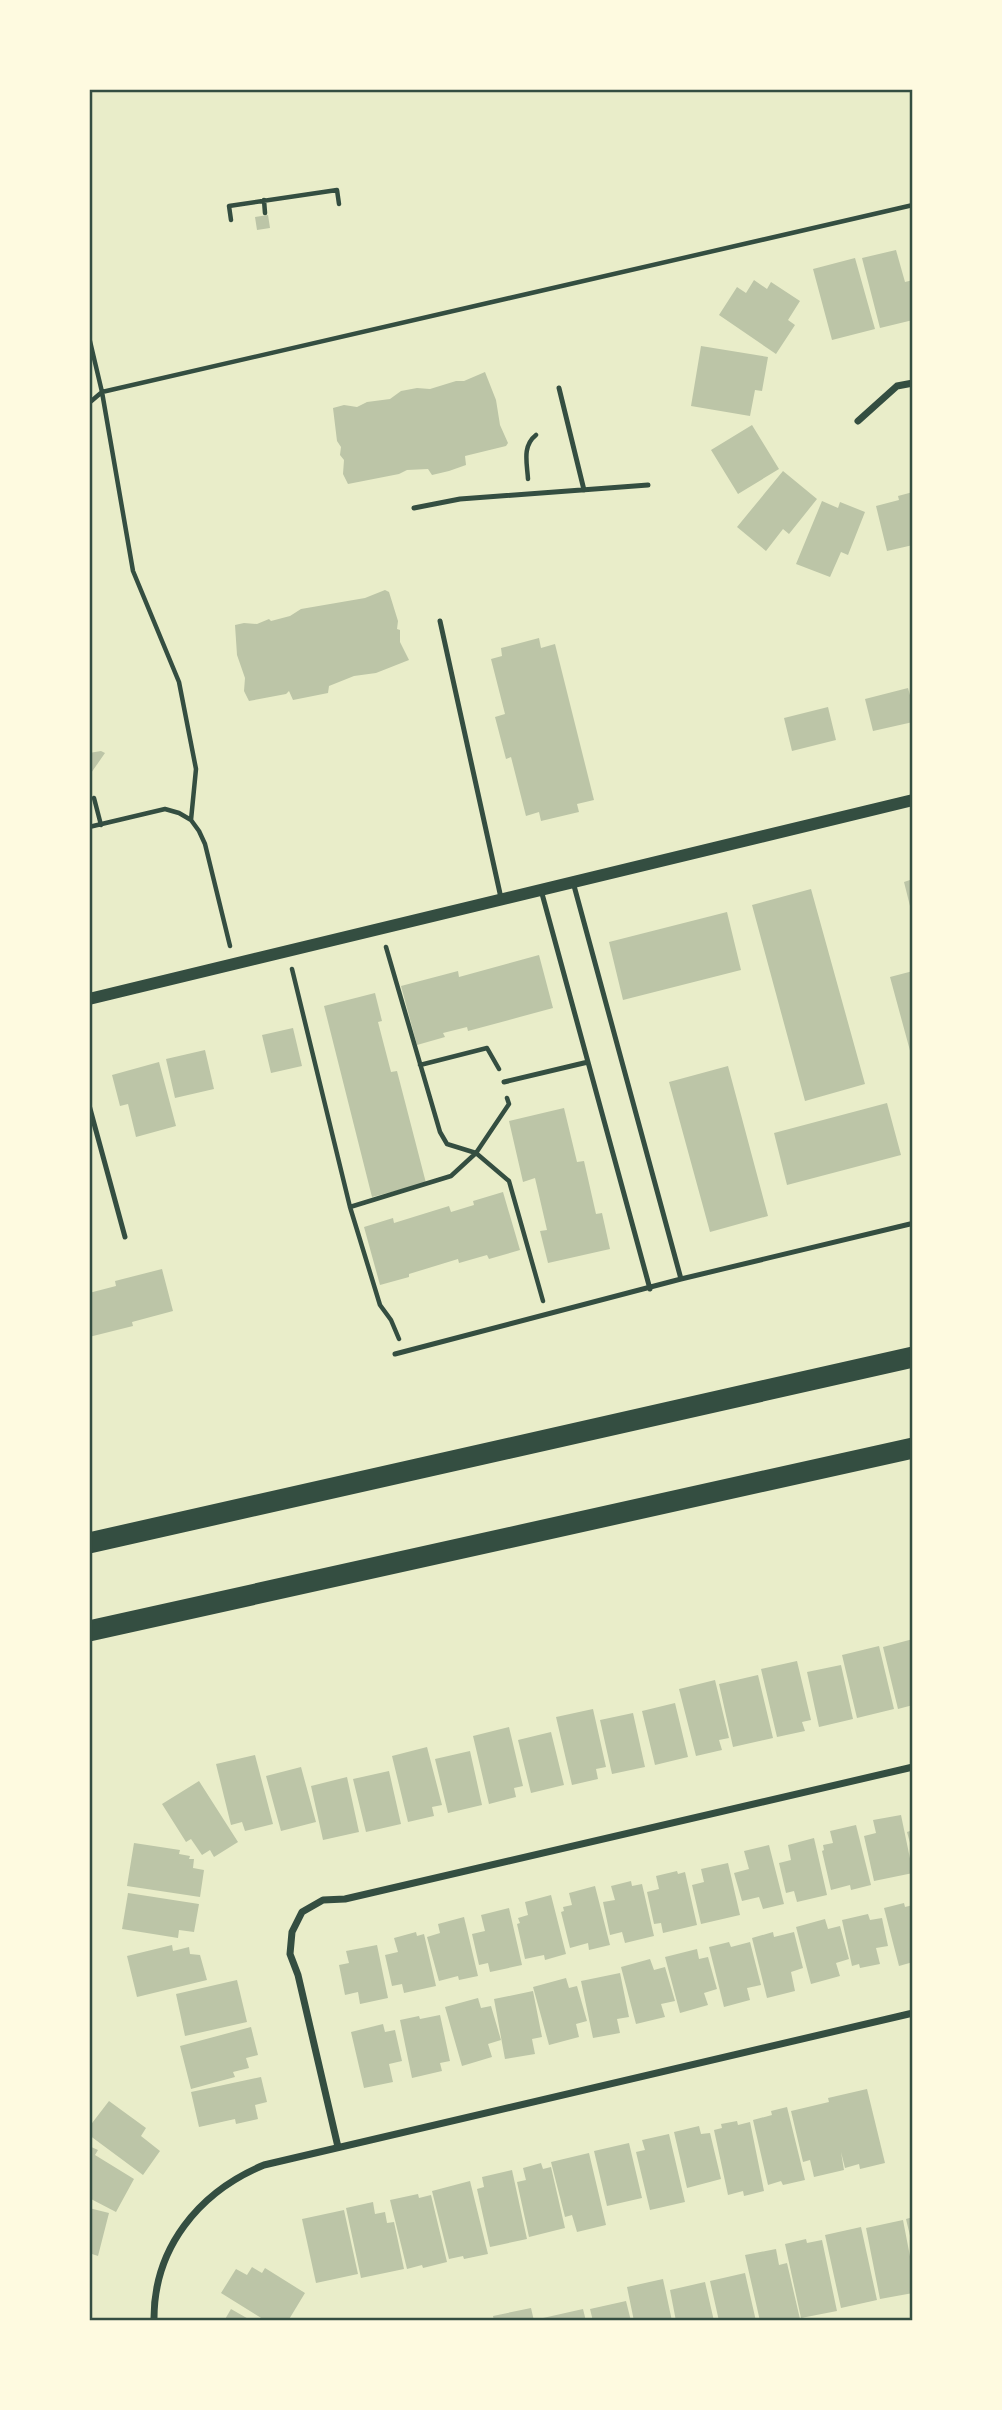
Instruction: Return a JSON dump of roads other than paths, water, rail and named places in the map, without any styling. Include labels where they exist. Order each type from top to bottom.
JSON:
[{"type":"highway","points":[[89,1544],[913,1357]]},
{"type":"highway","points":[[89,1631],[913,1448]]},
{"type":"street","points":[[858,421],[897,386],[913,383]]},
{"type":"street","points":[[89,999],[913,800]]},
{"type":"street","points":[[338,2147],[298,1975],[290,1954],[292,1932],[302,1912],[323,1900],[345,1899],[913,1767]]},
{"type":"street","points":[[154,2321],[156,2290],[168,2253],[189,2218],[218,2190],[249,2171],[279,2161],[913,2013]]},
{"type":"lane","points":[[559,388],[584,490]]},
{"type":"lane","points":[[414,508],[460,499],[648,485]]},
{"type":"lane","points":[[440,621],[502,899]]},
{"type":"lane","points":[[573,882],[681,1279]]},
{"type":"lane","points":[[541,889],[650,1289]]},
{"type":"lane","points":[[504,1082],[588,1062]]},
{"type":"lane","points":[[89,1105],[125,1237]]},
{"type":"lane","points":[[395,1354],[681,1279],[910,1224]]}]
